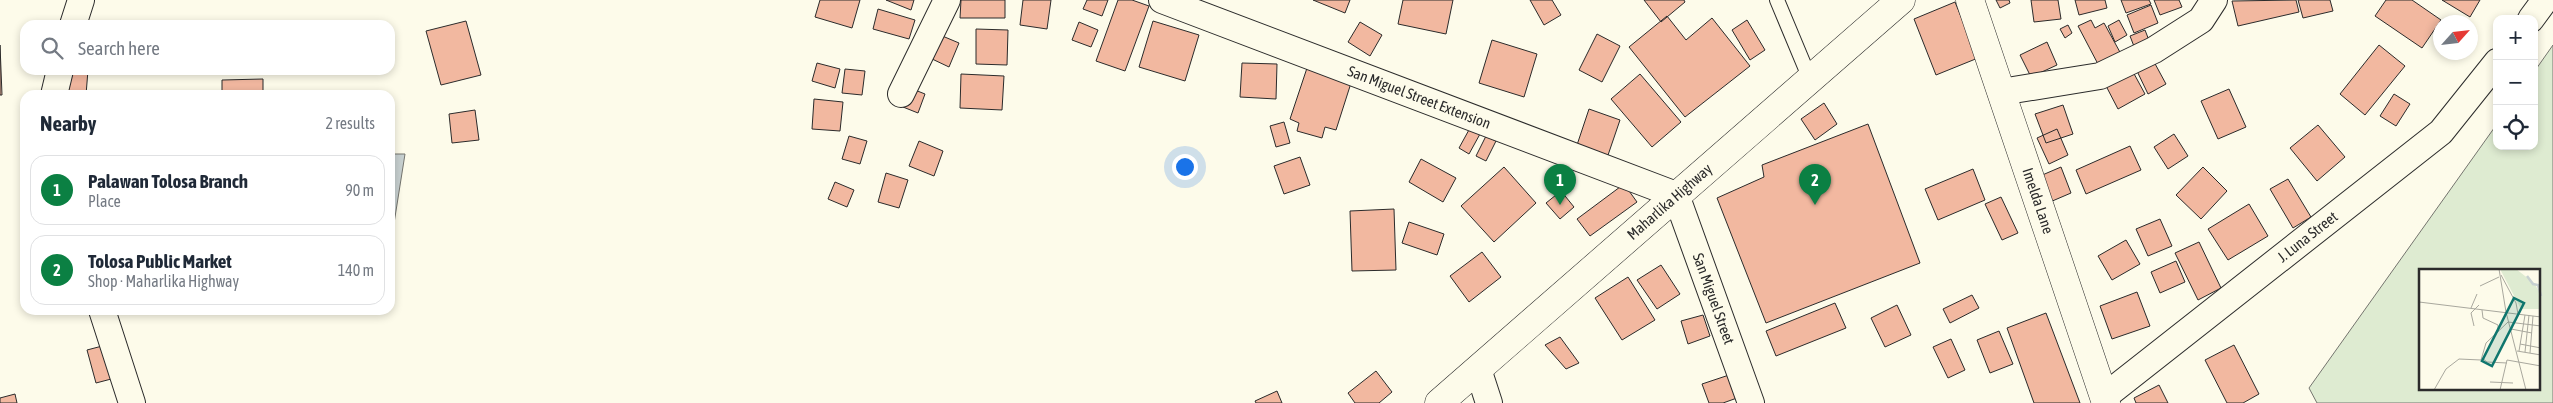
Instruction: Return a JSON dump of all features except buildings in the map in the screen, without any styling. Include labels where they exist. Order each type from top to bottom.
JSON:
[{"type":"main road","name":"Maharlika Highway","points":[[1440,403],[1901,0]]},
{"type":"main road","name":"Imelda Lane","points":[[1970,0],[2105,400]]},
{"type":"street","points":[[75,20],[81,0]]},
{"type":"street","points":[[901,94],[947,0]]},
{"type":"street","name":"San Miguel Street Extension","points":[[1162,0],[1202,8],[1676,195]]},
{"type":"street","points":[[2001,92],[2100,76],[2154,50],[2201,20],[2214,0]]},
{"type":"street","points":[[2534,15],[2545,0]]},
{"type":"street","name":"J. Luna Street","points":[[2105,400],[2441,132],[2493,67]]},
{"type":"street","points":[[55,90],[59,75]]},
{"type":"street","name":"San Miguel Street","points":[[1676,195],[1751,403]]},
{"type":"street","points":[[104,315],[132,403]]},
{"type":"street","points":[[1478,368],[1489,403]]},
{"type":"lane","points":[[1777,0],[1810,79]]},
{"type":"green space","points":[[2553,45],[2553,403],[2317,403],[2309,388],[2493,130],[2493,150],[2538,150],[2538,66]]},
{"type":"shaded area","points":[[395,154],[405,154],[395,217]]},
{"type":"place","name":"Palawan Tolosa Branch","points":[[1560,205]]},
{"type":"place","name":"Tolosa Public Market","points":[[1815,205]]}]
